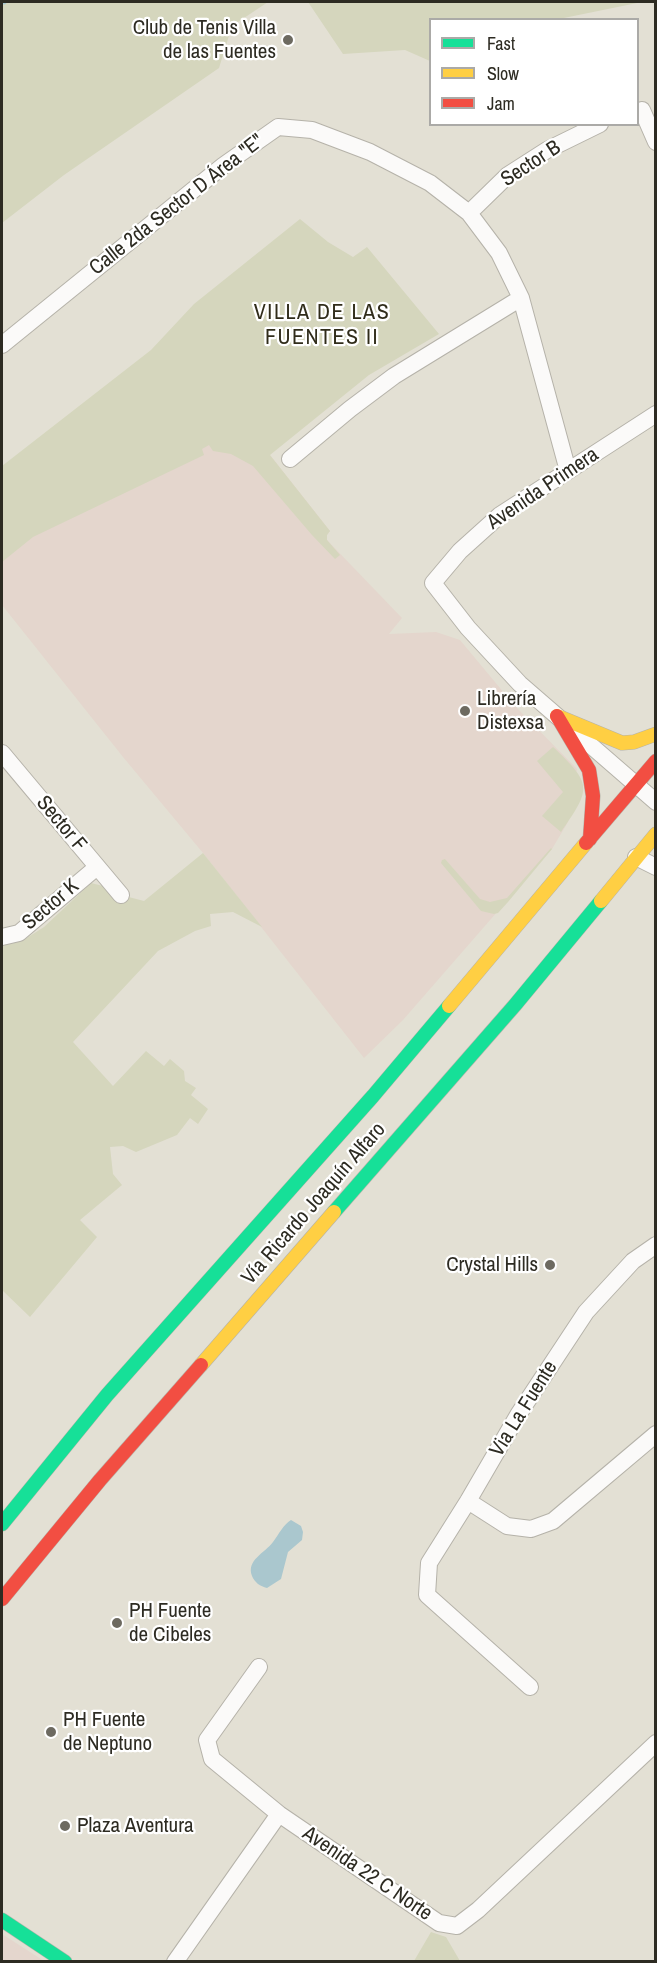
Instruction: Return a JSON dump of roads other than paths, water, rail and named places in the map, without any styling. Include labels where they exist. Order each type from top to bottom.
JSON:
[{"type":"main road","points":[[557,716],[622,742],[634,742],[656,734]]},
{"type":"main road","points":[[557,716],[589,770],[592,780],[594,796],[590,839]]},
{"type":"main road","name":"Vía Ricardo Joaquín Alfaro","points":[[2,1524],[107,1395],[373,1096],[656,761]]},
{"type":"main road","name":"Vía Ricardo Joaquín Alfaro","points":[[2,1599],[100,1480],[514,1005],[656,834]]},
{"type":"main road","points":[[2,1920],[65,1962]]},
{"type":"street","points":[[645,110],[656,142]]},
{"type":"street","name":"Sector B","points":[[469,213],[508,175],[547,150],[596,126]]},
{"type":"street","name":"Calle 2da Sector D Área \"E\"","points":[[2,345],[224,165],[278,127],[312,129],[370,152],[430,183],[469,213],[499,253],[520,298],[568,471]]},
{"type":"street","points":[[290,459],[394,376],[520,298]]},
{"type":"street","name":"Avenida Primera","points":[[656,414],[500,515],[460,551],[433,583],[496,659],[557,716],[656,802]]},
{"type":"street","name":"Sector F","points":[[2,753],[121,895]]},
{"type":"street","points":[[636,857],[656,867]]},
{"type":"street","name":"Sector K","points":[[2,937],[19,933],[97,867]]},
{"type":"street","name":"Via La Fuente","points":[[530,1687],[427,1595],[429,1563],[518,1415],[586,1312],[633,1261],[656,1245]]},
{"type":"street","points":[[468,1501],[507,1526],[531,1529],[553,1521],[656,1434]]},
{"type":"street","name":"Avenida 22 C Norte","points":[[259,1667],[207,1740],[212,1759],[279,1814],[439,1923],[457,1926],[478,1910],[656,1743]]},
{"type":"street","points":[[175,1962],[279,1814]]},
{"type":"water","points":[[291,1520],[301,1526],[302,1540],[288,1552],[281,1579],[267,1588],[253,1578],[252,1565]]},
{"type":"place","name":"Club de Tenis Villa de las Fuentes","points":[[288,40]]},
{"type":"place","name":"Librería Distexsa","points":[[465,711]]},
{"type":"place","name":"Crystal Hills","points":[[550,1265]]},
{"type":"place","name":"PH Fuente de Cibeles","points":[[117,1623]]},
{"type":"place","name":"PH Fuente de Neptuno","points":[[51,1732]]},
{"type":"place","name":"Plaza Aventura","points":[[65,1826]]},
{"type":"district","name":"VILLA DE LAS FUENTES II","points":[[322,326]]}]
